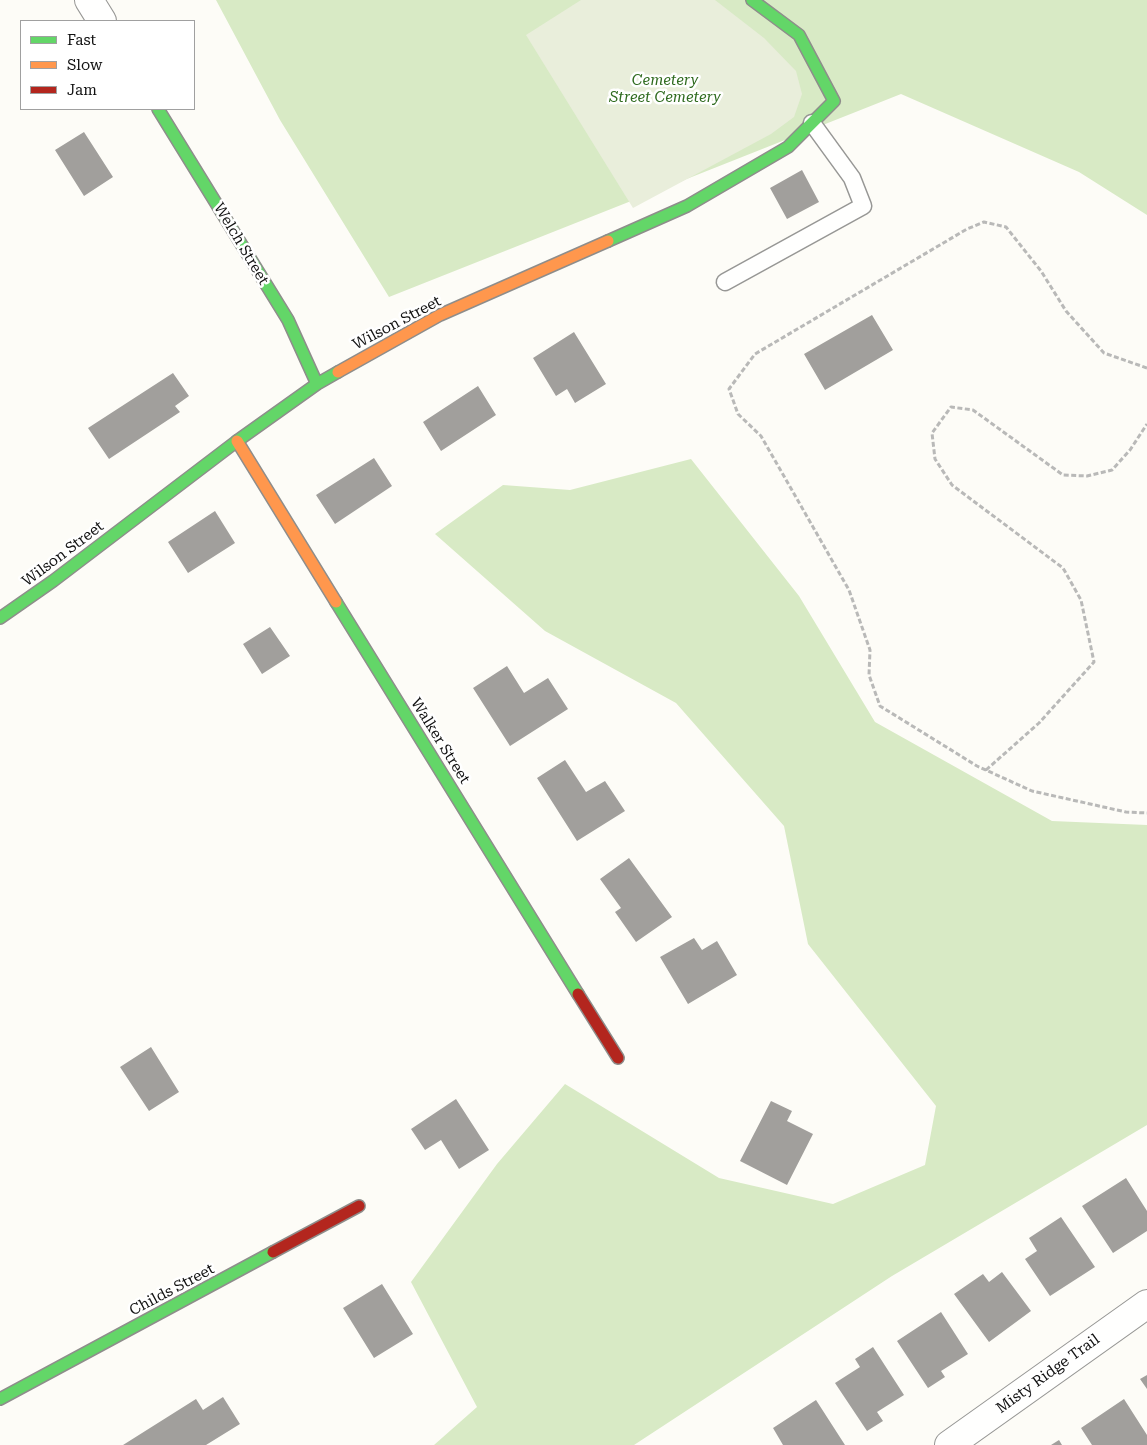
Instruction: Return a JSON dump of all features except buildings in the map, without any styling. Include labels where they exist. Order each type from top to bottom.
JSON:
[{"type":"street","points":[[89,0],[101,20]]},
{"type":"street","name":"Wilson Street","points":[[0,618],[53,581],[237,440],[316,384],[440,315],[687,206],[788,147],[834,102],[799,35],[752,0]]},
{"type":"street","name":"Welch Street","points":[[159,110],[288,320],[316,384]]},
{"type":"street","name":"Walker Street","points":[[237,440],[618,1058]]},
{"type":"street","name":"Childs Street","points":[[0,1400],[359,1206]]},
{"type":"street","name":"Misty Ridge Trail","points":[[949,1445],[1147,1304]]},
{"type":"lane","points":[[725,282],[863,206],[852,178],[812,123]]},
{"type":"path","points":[[1147,368],[1104,353],[1066,311],[1041,271],[1006,227],[984,222],[967,228],[756,354],[729,389],[738,414],[762,436],[849,590],[870,650],[869,675],[880,706],[986,770],[1032,791],[1126,812],[1147,813]]},
{"type":"path","points":[[986,770],[1039,723],[1094,662],[1081,600],[1063,568],[952,485],[935,459],[932,433],[951,407],[973,410],[1063,475],[1087,476],[1112,470],[1130,450],[1147,424]]},
{"type":"green space","points":[[216,0],[1147,0],[1147,215],[1079,172],[901,94],[389,297],[280,120]]},
{"type":"green space","name":"Cemetery Street Cemetery","points":[[581,0],[715,0],[764,38],[796,71],[802,94],[794,117],[771,134],[633,208],[526,35]]},
{"type":"green space","points":[[691,459],[799,596],[875,722],[1052,821],[1147,825],[1147,1125],[892,1276],[634,1445],[434,1445],[477,1407],[411,1282],[497,1164],[565,1084],[719,1178],[833,1204],[925,1165],[936,1106],[808,944],[784,826],[676,703],[545,631],[435,534],[503,485],[570,490]]},
{"type":"traffic: fast","points":[[608,241],[687,206],[788,147],[834,101],[799,35],[752,0]]},
{"type":"traffic: fast","points":[[159,110],[288,320],[317,384]]},
{"type":"traffic: fast","points":[[0,618],[53,581],[237,441],[317,384],[338,372]]},
{"type":"traffic: fast","points":[[336,602],[578,994]]},
{"type":"traffic: fast","points":[[0,1399],[273,1252]]},
{"type":"traffic: slow","points":[[338,372],[440,315],[608,241]]},
{"type":"traffic: slow","points":[[237,441],[336,602]]},
{"type":"traffic: jam","points":[[578,994],[618,1058]]},
{"type":"traffic: jam","points":[[273,1252],[359,1206]]}]
